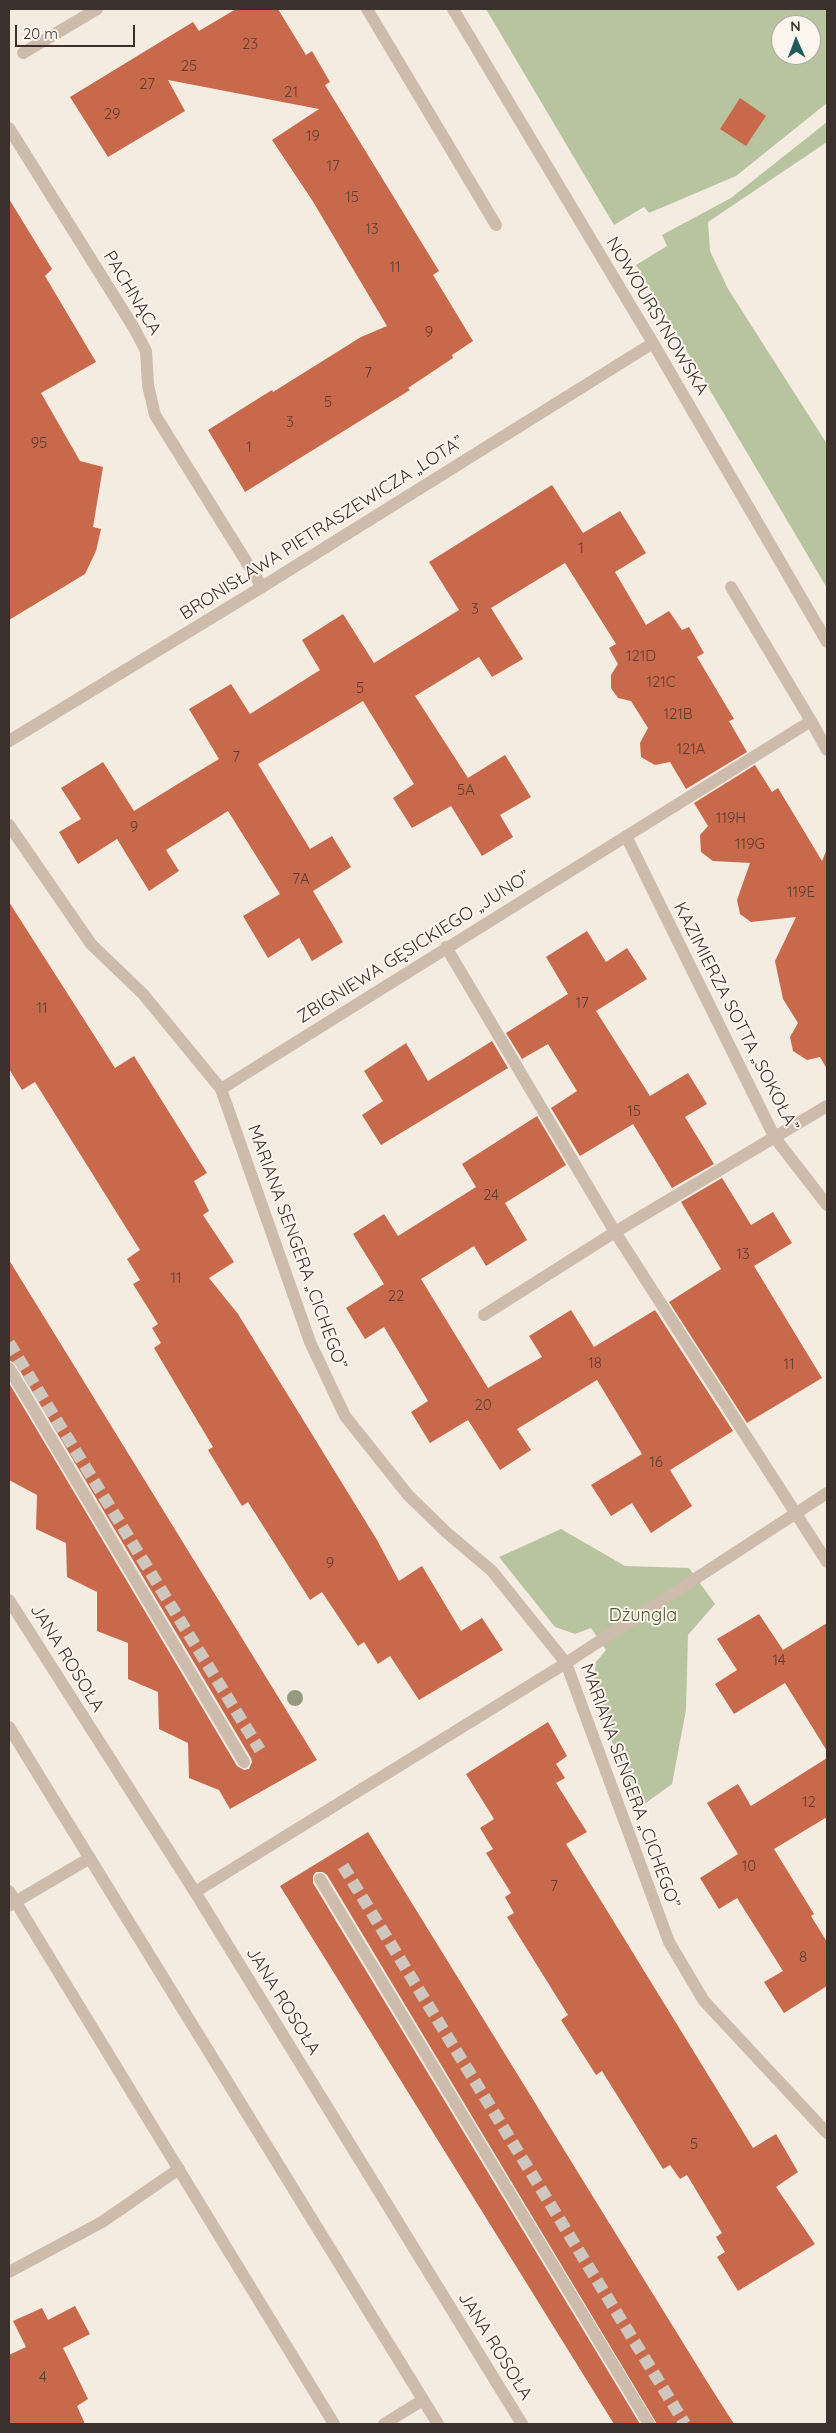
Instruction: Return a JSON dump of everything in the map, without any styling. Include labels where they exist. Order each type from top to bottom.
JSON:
[{"type":"street","points":[[23,53],[97,9]]},
{"type":"street","points":[[367,9],[496,225]]},
{"type":"street","name":"NOWOURSYNOWSKA","points":[[453,9],[653,343],[827,642]]},
{"type":"street","name":"PACHNĄCA","points":[[9,128],[134,328],[146,351],[148,386],[155,415],[262,588]]},
{"type":"street","name":"BRONISŁAWA PIETRASZEWICZA „LOTA”","points":[[9,741],[262,588],[653,343]]},
{"type":"street","points":[[730,586],[827,750]]},
{"type":"street","name":"ZBIGNIEWA GĘSICKIEGO „JUNO”","points":[[221,1089],[811,721]]},
{"type":"street","name":"MARIANA SENGERA „CICHEGO”","points":[[9,825],[91,944],[143,994],[221,1089],[310,1342],[345,1416],[408,1495],[446,1532],[492,1571],[566,1663],[669,1942],[704,2001],[827,2133]]},
{"type":"street","name":"KAZIMIERZA SOTTA „SOKOŁA”","points":[[626,836],[775,1138],[827,1205]]},
{"type":"street","points":[[446,947],[615,1232],[827,1562]]},
{"type":"street","points":[[484,1315],[615,1232],[827,1106]]},
{"type":"street","points":[[9,1368],[244,1762]]},
{"type":"street","points":[[195,1892],[566,1663],[827,1493]]},
{"type":"street","name":"JANA ROSOŁA","points":[[9,1600],[195,1892],[522,2424]]},
{"type":"street","points":[[9,1727],[438,2424]]},
{"type":"street","points":[[90,1858],[11,1899],[334,2424]]},
{"type":"street","points":[[320,1879],[649,2424]]},
{"type":"street","points":[[9,2272],[102,2222],[178,2169]]},
{"type":"street","points":[[384,2424],[423,2400]]},
{"type":"green space","points":[[486,9],[827,9],[827,103],[736,176],[649,213],[644,207],[614,225]]},
{"type":"green space","points":[[827,122],[827,142],[708,222],[710,251],[728,289],[827,444],[827,588],[636,265],[667,246],[662,235],[731,198]]},
{"type":"green space","name":"Dżungla","points":[[561,1529],[625,1566],[689,1568],[715,1604],[688,1635],[686,1710],[672,1784],[636,1810],[596,1696],[594,1676],[596,1662],[606,1650],[591,1628],[575,1634],[555,1627],[499,1557]]},
{"type":"building","points":[[236,9],[278,9],[306,55],[312,51],[330,82],[325,85],[439,271],[433,275],[473,341],[452,355],[453,358],[408,388],[410,390],[245,492],[208,430],[361,337],[387,326],[312,200],[272,140],[319,109],[168,80],[185,111],[108,157],[70,97],[193,22],[199,31]]},
{"type":"building","points":[[740,98],[766,116],[746,146],[720,129]]},
{"type":"building","points":[[9,199],[52,269],[45,276],[96,362],[41,393],[80,461],[103,467],[93,527],[101,529],[96,551],[85,574],[9,620]]},
{"type":"building","points":[[552,485],[583,533],[620,511],[646,553],[615,572],[646,625],[669,611],[682,630],[689,627],[704,653],[697,657],[734,719],[729,721],[747,752],[686,789],[670,762],[655,765],[641,757],[640,743],[648,728],[631,701],[618,698],[611,688],[611,675],[618,664],[609,648],[616,644],[565,563],[491,608],[523,659],[492,677],[479,657],[415,696],[468,778],[505,755],[531,797],[500,815],[513,837],[482,856],[451,806],[412,828],[393,798],[414,784],[363,701],[258,764],[310,849],[332,836],[351,867],[313,891],[343,942],[312,961],[299,938],[268,958],[243,916],[280,894],[228,811],[166,850],[179,871],[149,891],[117,839],[78,864],[59,832],[81,819],[61,788],[103,762],[134,811],[219,759],[189,709],[231,684],[250,714],[320,670],[302,640],[343,614],[374,663],[459,610],[429,562]]},
{"type":"building","points":[[755,765],[772,792],[778,788],[822,861],[827,849],[827,1069],[820,1057],[807,1060],[793,1051],[790,1037],[798,1023],[783,999],[775,961],[796,917],[751,922],[740,914],[737,900],[750,863],[713,861],[701,852],[700,835],[708,826],[694,803]]},
{"type":"building","points":[[9,902],[115,1068],[134,1056],[207,1173],[194,1181],[209,1211],[203,1215],[234,1262],[209,1278],[238,1314],[377,1540],[399,1581],[422,1566],[461,1631],[482,1618],[503,1650],[419,1700],[390,1656],[378,1664],[364,1642],[358,1646],[322,1592],[310,1600],[248,1502],[242,1506],[208,1450],[213,1447],[154,1348],[161,1343],[152,1328],[158,1324],[133,1284],[140,1280],[127,1259],[140,1250],[35,1082],[22,1090],[9,1069]]},
{"type":"building","points":[[587,931],[606,962],[627,948],[647,979],[596,1011],[650,1096],[688,1073],[707,1104],[685,1117],[714,1164],[672,1188],[633,1124],[580,1156],[551,1108],[577,1091],[548,1044],[522,1059],[506,1033],[568,994],[546,957]]},
{"type":"building","points":[[492,1041],[508,1068],[381,1145],[362,1115],[383,1101],[364,1071],[406,1043],[428,1081]]},
{"type":"building","points":[[537,1116],[566,1165],[505,1203],[527,1240],[486,1266],[474,1246],[421,1279],[488,1388],[542,1357],[529,1336],[571,1310],[594,1347],[655,1310],[733,1431],[670,1470],[692,1506],[651,1533],[632,1503],[611,1516],[591,1485],[642,1454],[597,1380],[517,1429],[531,1450],[500,1470],[468,1420],[430,1443],[411,1412],[428,1401],[384,1327],[365,1339],[346,1308],[384,1284],[353,1234],[384,1214],[398,1236],[476,1187],[462,1164]]},
{"type":"building","points":[[722,1178],[751,1225],[773,1212],[792,1243],[754,1266],[822,1378],[747,1423],[669,1302],[721,1269],[681,1202]]},
{"type":"building","points":[[9,1260],[317,1760],[230,1809],[219,1790],[189,1778],[188,1743],[159,1729],[158,1692],[128,1679],[128,1643],[97,1631],[97,1592],[67,1577],[66,1543],[36,1529],[37,1495],[9,1480],[9,1383],[237,1766],[244,1770],[249,1769],[252,1762],[251,1758],[16,1364],[9,1360]]},
{"type":"building","points":[[759,1614],[783,1650],[827,1623],[827,1751],[785,1683],[734,1714],[715,1684],[737,1670],[717,1639]]},
{"type":"building","points":[[548,1722],[567,1756],[556,1764],[565,1778],[556,1783],[587,1832],[566,1844],[753,2148],[776,2134],[798,2172],[776,2187],[815,2244],[738,2291],[717,2257],[725,2252],[716,2237],[722,2233],[687,2175],[680,2179],[670,2165],[663,2169],[602,2071],[596,2075],[561,2020],[568,2015],[507,1917],[514,1913],[505,1897],[511,1893],[486,1853],[493,1849],[480,1828],[494,1819],[466,1774]]},
{"type":"building","points":[[827,1758],[827,1817],[774,1849],[814,1914],[811,1916],[827,1942],[827,1986],[784,2013],[764,1982],[783,1971],[737,1898],[719,1909],[700,1878],[738,1854],[707,1803],[738,1784],[751,1806]]},
{"type":"building","points":[[368,1832],[734,2424],[657,2424],[327,1875],[323,1872],[316,1872],[313,1876],[313,1883],[640,2424],[614,2424],[280,1886]]},
{"type":"building","points":[[75,2306],[90,2334],[63,2348],[88,2399],[77,2406],[85,2424],[9,2424],[9,2355],[26,2347],[13,2321],[42,2308],[48,2320]]},
{"type":"tunnel","points":[[9,1343],[260,1750]]},
{"type":"tunnel","points":[[343,1866],[685,2424]]}]
